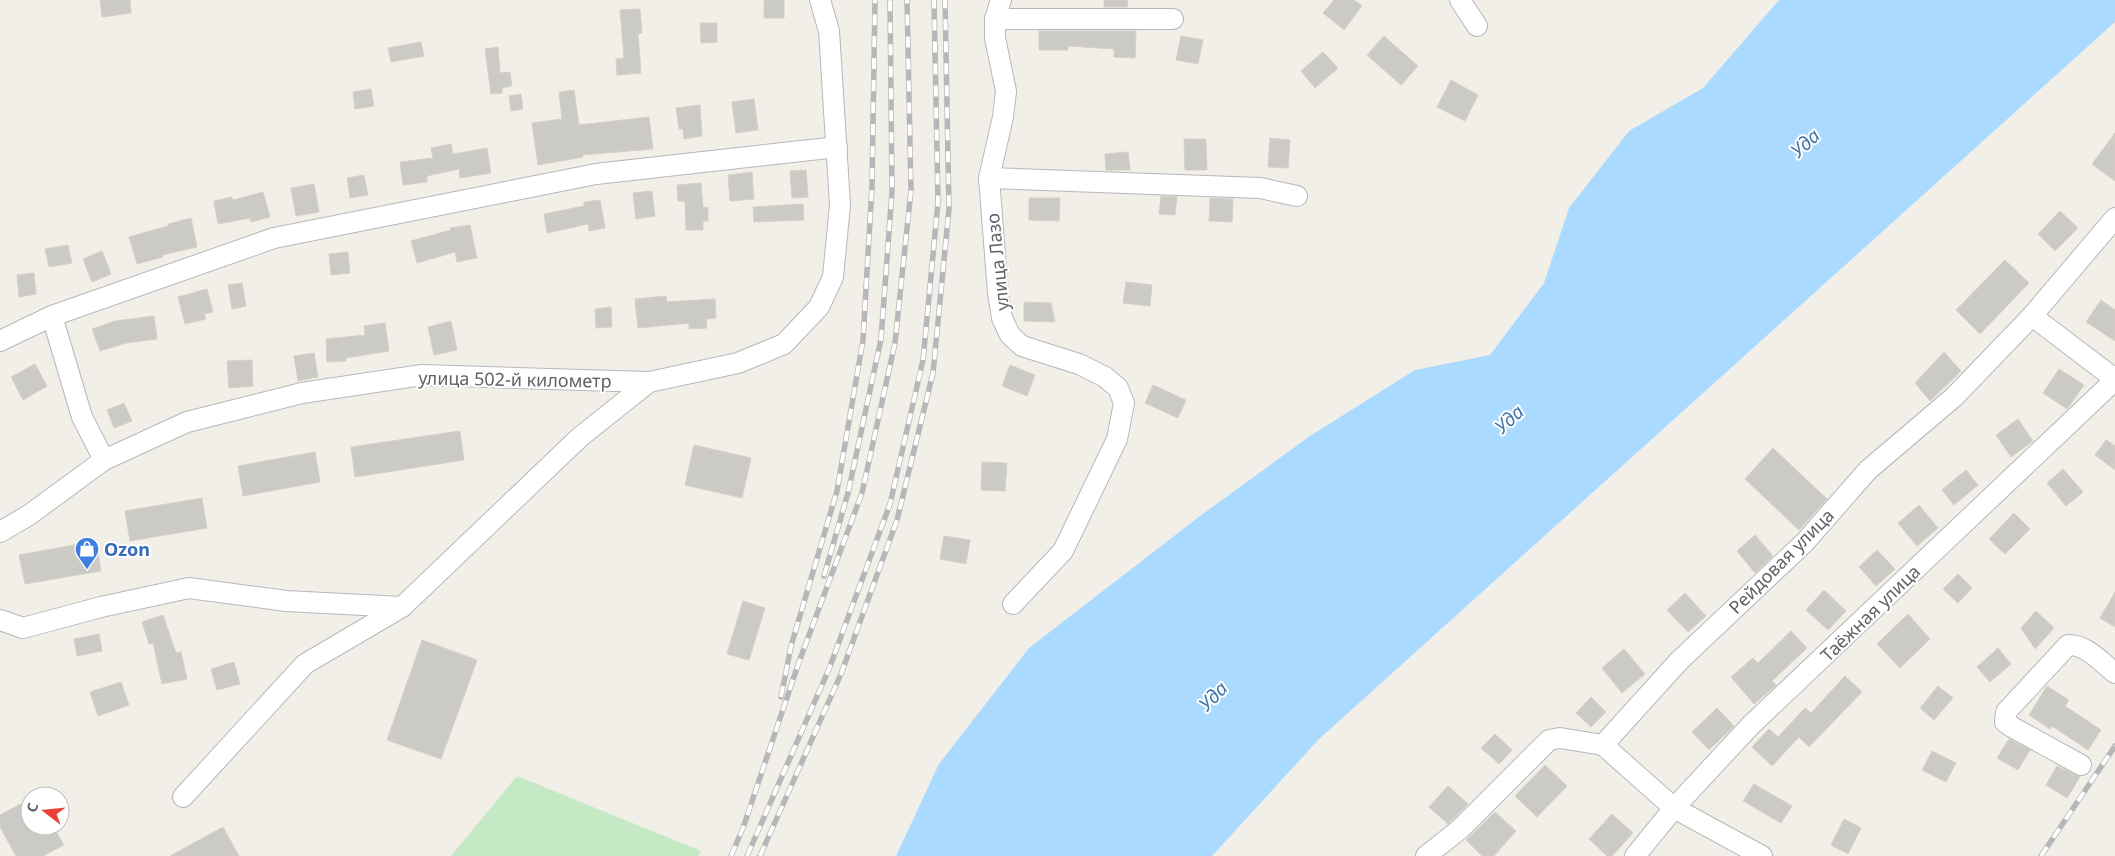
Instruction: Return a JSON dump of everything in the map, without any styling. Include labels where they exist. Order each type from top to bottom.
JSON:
[{"type":"street","name":"улица 502-й километр","points":[[0,532],[29,515],[104,460],[187,422],[302,393],[422,375],[649,382],[738,363],[784,344],[820,307],[833,277],[840,205],[829,31],[820,0]]},
{"type":"street","name":"улица Лазо","points":[[1001,0],[994,19],[995,38],[1006,91],[1003,117],[989,178],[998,293],[1002,318],[1010,335],[1022,346],[1078,364],[1105,377],[1118,388],[1124,402],[1116,439],[1062,551],[1014,604]]},
{"type":"street","points":[[1460,0],[1477,26]]},
{"type":"street","points":[[994,19],[1173,19]]},
{"type":"street","points":[[0,342],[52,316],[274,238],[596,174],[837,147]]},
{"type":"street","points":[[989,178],[1260,188],[1297,196]]},
{"type":"street","name":"Рейдовая улица","points":[[1604,745],[1679,661],[1805,542],[1868,470],[1954,397],[2032,316],[2115,218]]},
{"type":"street","points":[[52,316],[82,417],[104,460]]},
{"type":"street","points":[[2032,316],[2115,380]]},
{"type":"street","name":"Таёжная улица","points":[[1635,856],[1674,808],[1751,725],[2115,380]]},
{"type":"street","points":[[183,797],[305,664],[402,607],[580,436],[649,382]]},
{"type":"street","points":[[0,620],[23,628],[189,588],[286,601],[402,607]]},
{"type":"street","points":[[2081,765],[2012,727],[2005,722],[2006,712],[2068,645],[2084,648],[2115,673]]},
{"type":"street","points":[[1426,856],[1460,829],[1548,740],[1560,738],[1604,745],[1674,808],[1762,856]]},
{"type":"green space","points":[[517,776],[701,851],[698,856],[451,856]]},
{"type":"water","name":"Уда","points":[[1779,0],[2115,0],[2115,22],[1319,739],[1212,856],[896,856],[939,764],[1029,648],[1200,516],[1310,436],[1415,370],[1490,355],[1544,283],[1569,208],[1629,131],[1703,88]]},
{"type":"building","points":[[100,0],[130,0],[131,13],[102,17]]},
{"type":"building","points":[[764,0],[784,0],[784,18],[764,18]]},
{"type":"building","points":[[1104,0],[1127,0],[1128,7],[1104,7]]},
{"type":"building","points":[[1334,0],[1354,0],[1362,6],[1344,30],[1323,13]]},
{"type":"building","points":[[640,9],[642,33],[638,34],[641,73],[617,75],[616,59],[624,58],[620,10]]},
{"type":"building","points":[[700,23],[717,23],[717,42],[701,43]]},
{"type":"building","points":[[1039,31],[1136,31],[1135,58],[1114,57],[1114,49],[1068,46],[1068,50],[1039,50]]},
{"type":"building","points":[[1181,36],[1203,40],[1198,64],[1176,60]]},
{"type":"building","points":[[1384,36],[1418,66],[1401,85],[1367,55]]},
{"type":"building","points":[[421,42],[424,56],[391,62],[388,48]]},
{"type":"building","points":[[498,47],[500,73],[510,72],[512,86],[502,88],[502,93],[491,94],[485,49]]},
{"type":"building","points":[[1323,52],[1338,68],[1315,88],[1301,71]]},
{"type":"building","points":[[1451,80],[1478,95],[1465,121],[1437,107]]},
{"type":"building","points":[[371,89],[374,106],[355,109],[353,92]]},
{"type":"building","points":[[574,90],[579,125],[649,117],[653,149],[582,155],[583,157],[538,165],[532,123],[562,119],[559,92]]},
{"type":"building","points":[[521,94],[523,109],[511,111],[509,96]]},
{"type":"building","points":[[754,99],[758,130],[736,133],[732,102]]},
{"type":"building","points":[[700,105],[702,136],[684,139],[683,129],[679,129],[676,108]]},
{"type":"building","points":[[2115,133],[2115,181],[2092,164]]},
{"type":"building","points":[[1270,138],[1290,140],[1288,168],[1268,167]]},
{"type":"building","points":[[1184,139],[1206,139],[1207,170],[1185,170]]},
{"type":"building","points":[[451,144],[453,154],[487,148],[491,173],[460,178],[459,169],[427,176],[427,182],[403,185],[400,162],[433,158],[431,148]]},
{"type":"building","points":[[1128,152],[1130,170],[1106,170],[1105,154]]},
{"type":"building","points":[[806,170],[808,197],[792,198],[790,171]]},
{"type":"building","points":[[752,172],[754,199],[730,201],[728,175]]},
{"type":"building","points":[[364,175],[368,195],[350,198],[347,178]]},
{"type":"building","points":[[701,183],[703,208],[708,207],[708,221],[703,221],[703,230],[686,230],[685,201],[678,201],[677,185]]},
{"type":"building","points":[[314,184],[319,212],[296,216],[291,188]]},
{"type":"building","points":[[652,191],[655,216],[636,219],[633,193]]},
{"type":"building","points":[[263,192],[270,217],[251,222],[250,218],[218,224],[214,201],[232,197],[233,200]]},
{"type":"building","points":[[1161,196],[1177,197],[1175,215],[1159,214]]},
{"type":"building","points":[[1029,198],[1060,198],[1059,221],[1029,220]]},
{"type":"building","points":[[1210,198],[1233,199],[1232,222],[1209,221]]},
{"type":"building","points":[[600,200],[605,228],[589,231],[588,224],[547,233],[544,214],[584,206],[584,202]]},
{"type":"building","points":[[803,204],[804,220],[754,222],[753,207]]},
{"type":"building","points":[[2060,211],[2078,228],[2055,251],[2038,234]]},
{"type":"building","points":[[191,218],[197,247],[162,255],[163,257],[137,264],[129,237]]},
{"type":"building","points":[[470,225],[477,258],[457,262],[455,252],[417,263],[411,241],[451,230],[450,228]]},
{"type":"building","points":[[68,245],[72,263],[49,267],[45,249]]},
{"type":"building","points":[[102,251],[111,274],[92,282],[83,259]]},
{"type":"building","points":[[348,252],[350,273],[331,275],[329,254]]},
{"type":"building","points":[[2005,260],[2029,283],[1980,334],[1956,310]]},
{"type":"building","points":[[34,273],[36,294],[19,297],[17,275]]},
{"type":"building","points":[[1126,282],[1152,285],[1150,306],[1123,303]]},
{"type":"building","points":[[242,283],[246,306],[232,309],[228,285]]},
{"type":"building","points":[[207,289],[213,312],[204,314],[206,319],[185,324],[178,297]]},
{"type":"building","points":[[666,296],[667,302],[715,299],[716,318],[706,319],[707,328],[689,329],[689,323],[638,328],[635,299]]},
{"type":"building","points":[[2101,300],[2115,310],[2115,341],[2086,322]]},
{"type":"building","points":[[1024,302],[1051,303],[1055,322],[1024,321]]},
{"type":"building","points":[[611,307],[612,327],[596,328],[595,309]]},
{"type":"building","points":[[154,316],[157,339],[126,343],[100,351],[92,329],[115,321]]},
{"type":"building","points":[[451,321],[457,350],[434,355],[428,327]]},
{"type":"building","points":[[385,323],[389,351],[346,358],[346,361],[327,362],[326,339],[365,335],[364,326]]},
{"type":"building","points":[[1944,352],[1961,371],[1930,401],[1915,383]]},
{"type":"building","points":[[314,353],[318,377],[298,381],[294,356]]},
{"type":"building","points":[[252,360],[253,386],[229,388],[227,361]]},
{"type":"building","points":[[35,364],[47,386],[23,400],[11,377]]},
{"type":"building","points":[[1010,365],[1035,375],[1027,396],[1002,386]]},
{"type":"building","points":[[2059,369],[2084,385],[2067,409],[2043,393]]},
{"type":"building","points":[[1153,385],[1186,400],[1178,418],[1145,403]]},
{"type":"building","points":[[124,403],[132,421],[114,428],[107,410]]},
{"type":"building","points":[[2018,419],[2033,441],[2011,457],[1996,435]]},
{"type":"building","points":[[460,431],[464,460],[355,477],[351,447]]},
{"type":"building","points":[[2106,440],[2115,446],[2115,470],[2095,455]]},
{"type":"building","points":[[694,445],[751,458],[742,498],[685,485]]},
{"type":"building","points":[[1773,448],[1827,499],[1799,530],[1745,479]]},
{"type":"building","points":[[315,452],[320,482],[243,496],[238,466]]},
{"type":"building","points":[[982,462],[1007,463],[1005,491],[981,490]]},
{"type":"building","points":[[2063,469],[2083,492],[2066,506],[2047,483]]},
{"type":"building","points":[[1966,470],[1978,485],[1954,505],[1942,490]]},
{"type":"building","points":[[202,498],[207,528],[130,541],[125,511]]},
{"type":"building","points":[[1919,505],[1938,528],[1917,546],[1898,523]]},
{"type":"building","points":[[2014,513],[2030,529],[2005,554],[1989,539]]},
{"type":"building","points":[[1755,535],[1773,556],[1755,573],[1737,551]]},
{"type":"building","points":[[944,536],[970,540],[966,564],[940,559]]},
{"type":"building","points":[[96,541],[101,571],[25,584],[19,555]]},
{"type":"building","points":[[1877,550],[1895,569],[1876,586],[1859,567]]},
{"type":"building","points":[[1958,574],[1972,588],[1958,603],[1943,589]]},
{"type":"building","points":[[1824,590],[1846,611],[1828,630],[1806,610]]},
{"type":"building","points":[[2115,592],[2115,627],[2100,618]]},
{"type":"building","points":[[1685,593],[1706,616],[1688,632],[1667,610]]},
{"type":"building","points":[[743,601],[765,608],[749,660],[727,654]]},
{"type":"building","points":[[2036,611],[2054,628],[2035,649],[2021,628]]},
{"type":"building","points":[[1908,614],[1930,639],[1900,668],[1877,644]]},
{"type":"building","points":[[163,615],[176,653],[181,652],[187,679],[162,684],[153,643],[149,644],[142,622]]},
{"type":"building","points":[[1791,631],[1807,648],[1772,681],[1776,685],[1754,704],[1731,677],[1753,658],[1758,663]]},
{"type":"building","points":[[99,634],[102,651],[77,656],[74,639]]},
{"type":"building","points":[[422,640],[477,660],[441,759],[387,740]]},
{"type":"building","points":[[1998,648],[2011,664],[1990,682],[1977,667]]},
{"type":"building","points":[[1624,649],[1645,674],[1622,693],[1602,668]]},
{"type":"building","points":[[234,662],[240,684],[217,690],[211,669]]},
{"type":"building","points":[[1845,676],[1862,692],[1809,747],[1799,737],[1772,766],[1752,747],[1769,729],[1778,737],[1805,708],[1811,713]]},
{"type":"building","points":[[121,682],[129,705],[98,716],[90,692]]},
{"type":"building","points":[[1938,686],[1953,698],[1934,720],[1920,708]]},
{"type":"building","points":[[2047,686],[2069,700],[2065,706],[2101,730],[2088,750],[2052,726],[2050,729],[2029,715]]},
{"type":"building","points":[[1591,697],[1606,712],[1591,727],[1576,713]]},
{"type":"building","points":[[1717,708],[1734,726],[1709,750],[1692,732]]},
{"type":"building","points":[[1495,734],[1512,750],[1499,764],[1481,748]]},
{"type":"building","points":[[2009,739],[2030,750],[2018,770],[1997,758]]},
{"type":"building","points":[[1932,751],[1956,763],[1946,782],[1922,770]]},
{"type":"building","points":[[1545,765],[1567,786],[1537,817],[1515,796]]},
{"type":"building","points":[[2057,766],[2080,777],[2067,798],[2046,785]]},
{"type":"building","points":[[1754,784],[1792,806],[1781,823],[1743,801]]},
{"type":"building","points":[[1448,786],[1468,804],[1448,824],[1429,807]]},
{"type":"building","points":[[20,804],[20,836],[59,836],[64,845],[43,856],[16,856],[0,827],[0,815]]},
{"type":"building","points":[[1495,812],[1516,831],[1494,856],[1482,856],[1466,840]]},
{"type":"building","points":[[1612,814],[1633,833],[1612,856],[1607,856],[1589,839]]},
{"type":"building","points":[[1844,819],[1861,828],[1848,854],[1831,845]]},
{"type":"building","points":[[223,827],[239,856],[170,856]]},
{"type":"railway","points":[[781,697],[791,646],[837,491],[863,340],[872,186],[875,0]]},
{"type":"railway","points":[[824,576],[848,493],[881,339],[892,192],[890,0]]},
{"type":"railway","points":[[731,856],[743,828],[799,662],[862,493],[895,343],[911,190],[907,0]]},
{"type":"railway","points":[[747,856],[829,669],[890,504],[923,360],[938,202],[934,0]]},
{"type":"railway","points":[[760,856],[841,674],[897,520],[933,373],[949,209],[945,0]]},
{"type":"railway","points":[[2041,856],[2115,746]]},
{"type":"place","name":"Ozon","points":[[87,570]]}]
